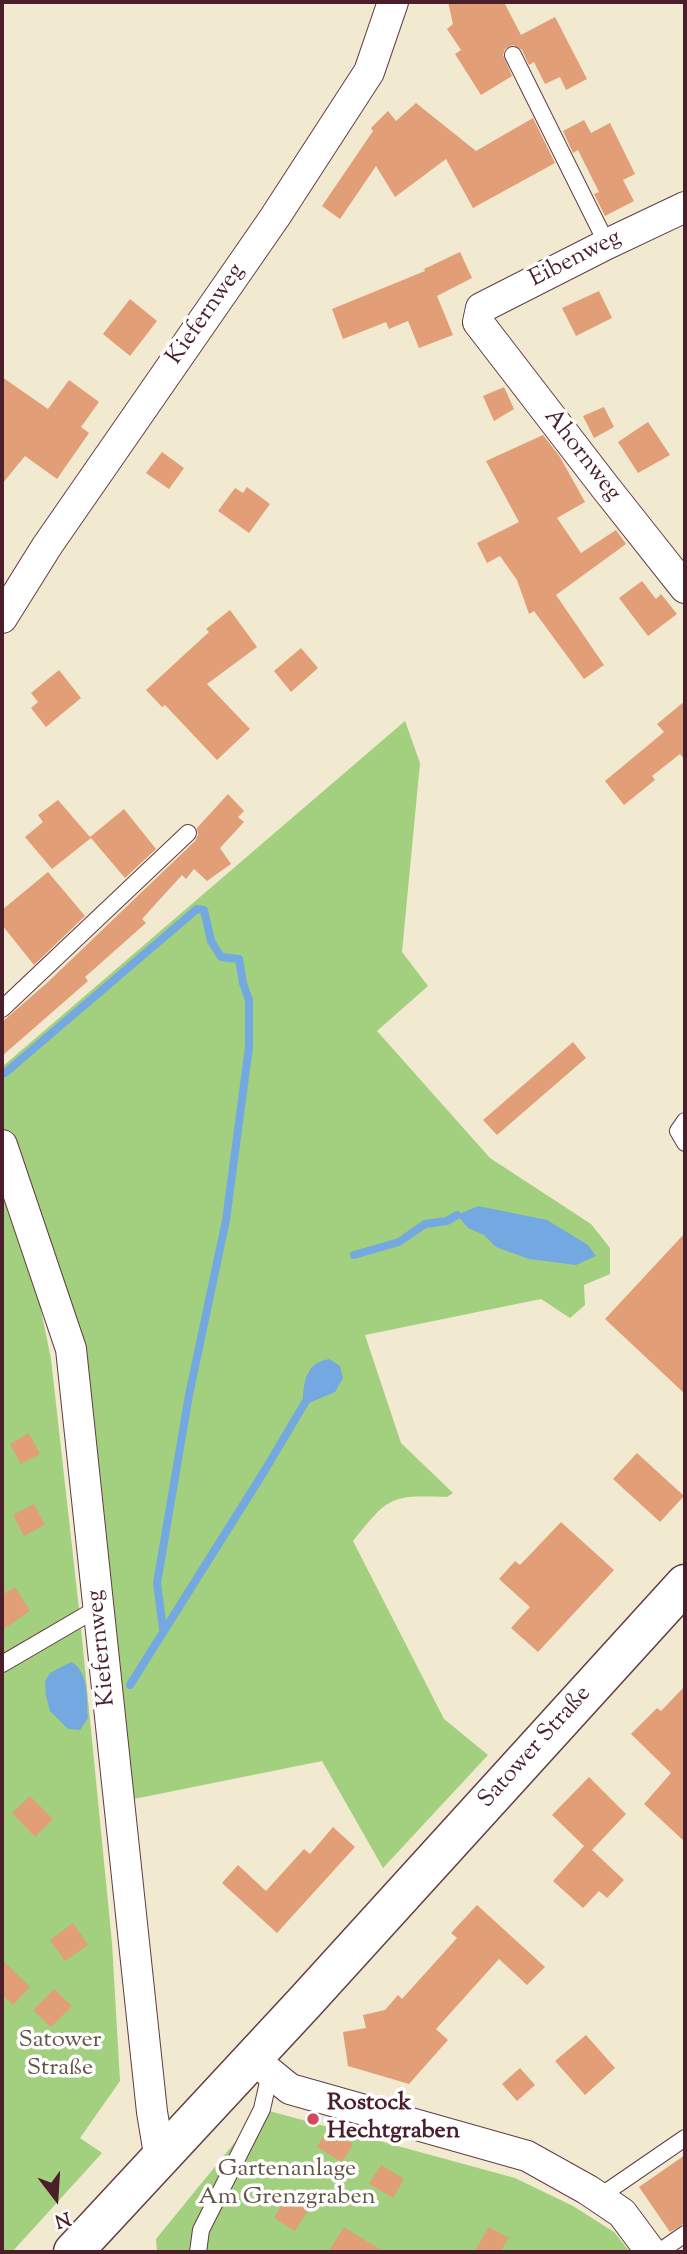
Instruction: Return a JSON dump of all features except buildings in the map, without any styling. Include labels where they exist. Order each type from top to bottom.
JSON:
[{"type":"main road","name":"Satower Straße","points":[[74,2252],[159,2160],[261,2066],[685,1584]]},
{"type":"street","name":"Kiefernweg","points":[[2,618],[55,536],[275,217],[369,72],[393,2]]},
{"type":"street","name":"Eibenweg","points":[[478,322],[481,308],[685,207]]},
{"type":"street","name":"Ahornweg","points":[[478,322],[685,588]]},
{"type":"street","name":"Kiefernweg","points":[[2,1145],[71,1349],[159,2160]]},
{"type":"street","points":[[261,2066],[290,2089],[527,2156],[622,2213],[651,2252]]},
{"type":"lane","points":[[513,55],[607,244]]},
{"type":"lane","points":[[2,1009],[188,833]]},
{"type":"lane","points":[[685,1121],[678,1131],[685,1143]]},
{"type":"lane","points":[[2,1664],[99,1608]]},
{"type":"lane","points":[[198,2252],[201,2230],[262,2109],[261,2066]]},
{"type":"lane","points":[[599,2197],[685,2138]]},
{"type":"lane","points":[[659,2252],[685,2234]]},
{"type":"green space","points":[[405,721],[420,763],[402,952],[428,986],[377,1031],[490,1158],[591,1224],[610,1248],[610,1274],[584,1285],[585,1305],[570,1318],[541,1299],[365,1335],[401,1443],[453,1493],[447,1497],[413,1497],[392,1501],[375,1515],[353,1541],[444,1719],[488,1755],[383,1868],[322,1761],[129,1800],[107,1539],[93,1412],[78,1329],[2,1131],[2,1067]]},
{"type":"green space","name":"Satower Straße","points":[[2,1171],[36,1286],[51,1359],[112,1943],[120,2081],[80,2138],[102,2153],[12,2252],[2,2252]]},
{"type":"green space","name":"Gartenanlage Am Grenzgraben","points":[[262,2109],[515,2178],[573,2206],[614,2232],[630,2252],[157,2252],[156,2239]]},
{"type":"water","points":[[478,1206],[547,1220],[588,1245],[596,1256],[576,1265],[529,1259],[496,1247],[484,1235],[468,1228],[457,1215]]},
{"type":"water","points":[[329,1359],[340,1366],[343,1378],[335,1392],[309,1403],[303,1398],[308,1373],[316,1364]]},
{"type":"water","points":[[71,1662],[81,1672],[86,1687],[88,1718],[80,1730],[68,1729],[50,1711],[46,1696],[45,1681],[50,1673]]},
{"type":"waterway","points":[[5,1073],[197,909],[204,910],[211,941],[221,957],[239,959],[249,1000],[249,1047],[226,1220],[189,1395],[157,1583],[163,1629]]},
{"type":"waterway","points":[[354,1255],[399,1242],[425,1224],[447,1221],[457,1215]]},
{"type":"waterway","points":[[130,1685],[306,1401]]},
{"type":"place","name":"Rostock Hechtgraben","points":[[313,2119]]}]
